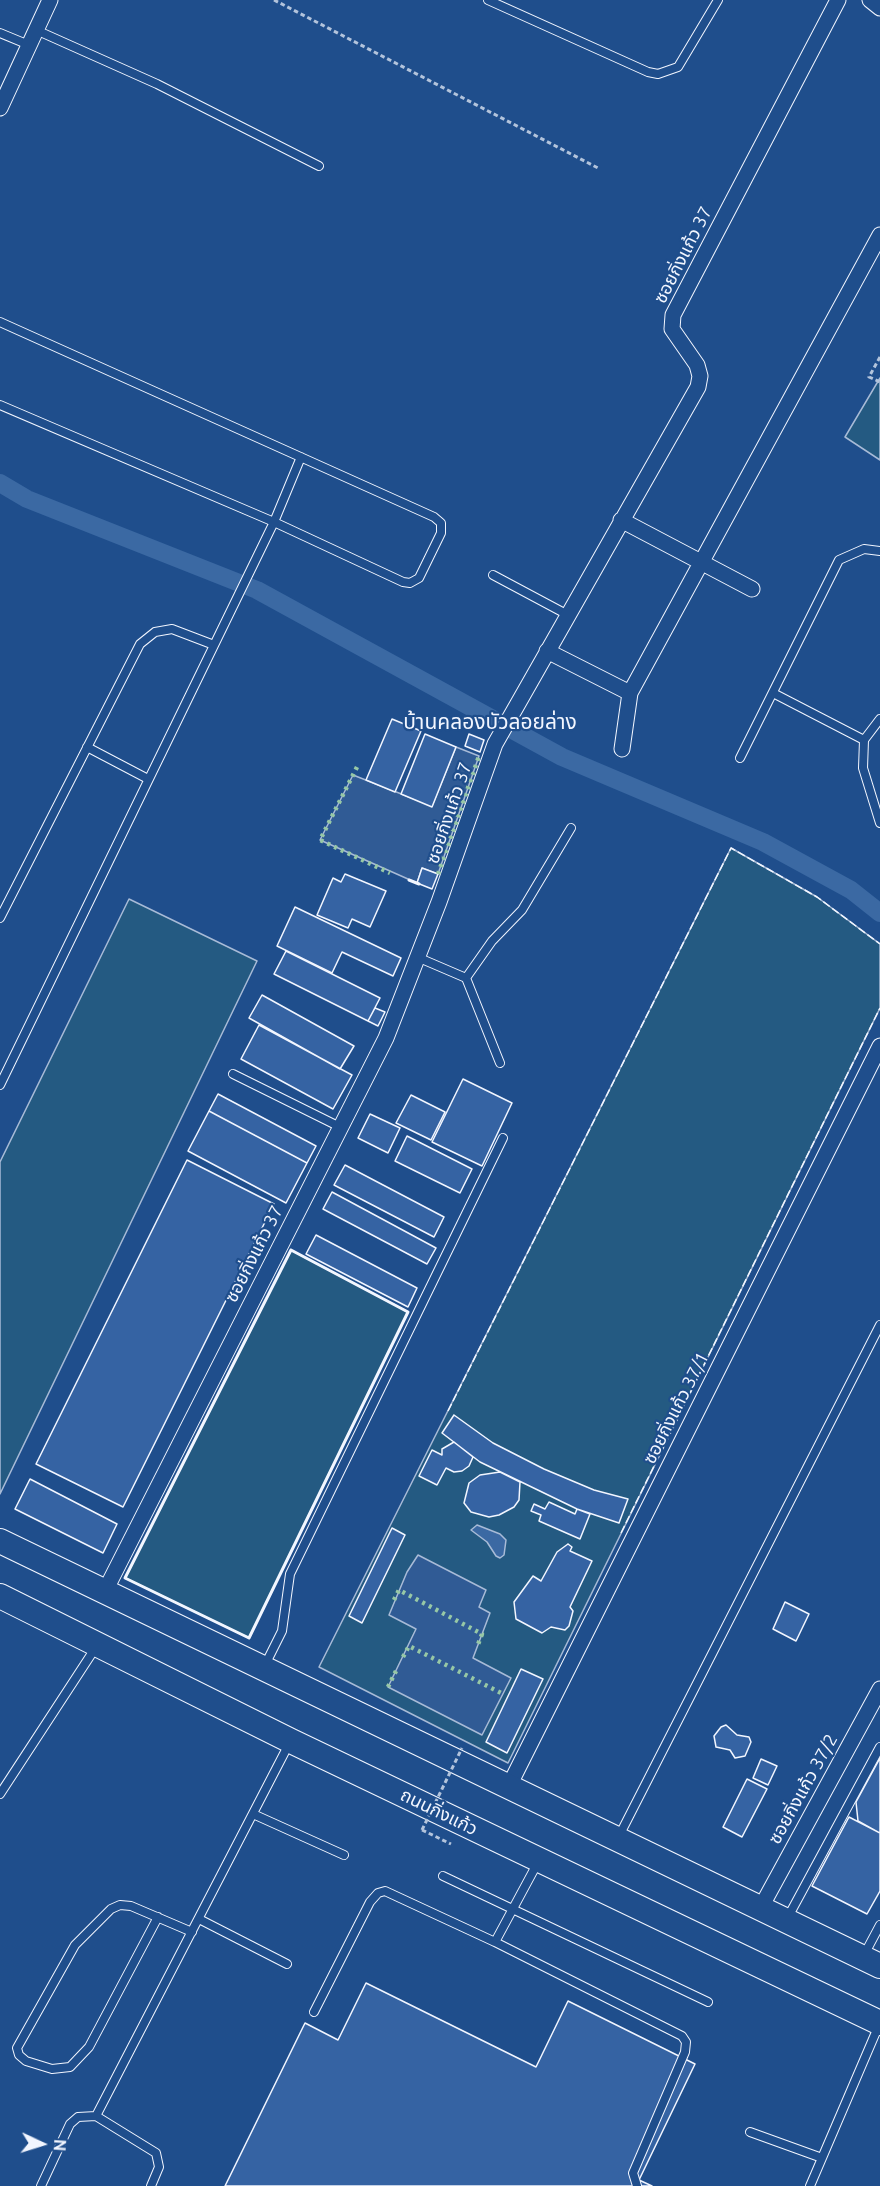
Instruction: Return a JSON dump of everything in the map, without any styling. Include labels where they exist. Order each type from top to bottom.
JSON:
[{"type":"main road","points":[[0,1541],[871,1962]]},
{"type":"main road","name":"ถนนกิ่งแก้ว","points":[[1,1600],[880,2023]]},
{"type":"street","name":"ซอยกิ่งแก้ว 37","points":[[104,1593],[386,1038],[495,744],[698,387],[700,376],[697,365],[672,329],[673,315],[838,0]]},
{"type":"street","points":[[870,0],[880,8]]},
{"type":"street","points":[[0,108],[47,1]]},
{"type":"street","points":[[622,749],[630,693],[880,235]]},
{"type":"street","points":[[621,520],[752,589]]},
{"type":"street","points":[[547,651],[630,693]]},
{"type":"street","name":"ซอยกิ่งแก้ว 37/1","points":[[508,1788],[880,1046]]},
{"type":"street","name":"ซอยกิ่งแก้ว 37/2","points":[[760,1909],[880,1689]]},
{"type":"lane","points":[[488,0],[648,72],[658,74],[678,67],[718,0]]},
{"type":"lane","points":[[36,30],[157,84],[319,165]]},
{"type":"lane","points":[[0,33],[29,45]]},
{"type":"lane","points":[[0,322],[434,517],[441,523],[441,532],[419,579],[410,583],[403,582],[274,522],[0,405]]},
{"type":"lane","points":[[0,1085],[274,522],[301,457]]},
{"type":"lane","points":[[740,758],[840,560],[864,549],[880,551]]},
{"type":"lane","points":[[492,575],[568,615]]},
{"type":"lane","points":[[0,918],[140,644],[155,632],[172,629],[214,645]]},
{"type":"lane","points":[[773,693],[864,740]]},
{"type":"lane","points":[[880,719],[864,740],[863,768],[880,823]]},
{"type":"lane","points":[[87,747],[148,779]]},
{"type":"lane","points":[[466,978],[492,942],[522,910],[571,828]]},
{"type":"lane","points":[[417,957],[466,978],[500,1063]]},
{"type":"lane","points":[[233,1074],[340,1127]]},
{"type":"lane","points":[[263,1669],[282,1631],[290,1574],[503,1137]]},
{"type":"lane","points":[[617,1840],[880,1325]]},
{"type":"lane","points":[[0,1794],[97,1646]]},
{"type":"lane","points":[[96,2116],[291,1741]]},
{"type":"lane","points":[[786,1921],[880,1746]]},
{"type":"lane","points":[[253,1814],[344,1855]]},
{"type":"lane","points":[[495,1942],[539,1860]]},
{"type":"lane","points":[[443,1876],[708,2002]]},
{"type":"lane","points":[[314,2012],[370,1902],[378,1893],[392,1893],[682,2036],[686,2042],[685,2052],[633,2173],[637,2186]]},
{"type":"lane","points":[[158,1917],[89,2048],[70,2067],[52,2069],[26,2061],[19,2055],[17,2048],[75,1945],[111,1909],[120,1905],[131,1906],[158,1917],[192,1932]]},
{"type":"lane","points":[[199,1919],[287,1964]]},
{"type":"lane","points":[[871,1962],[880,1924]]},
{"type":"lane","points":[[810,2186],[880,2023]]},
{"type":"lane","points":[[40,2186],[70,2124],[78,2117],[96,2116],[156,2153],[159,2167],[151,2186]]},
{"type":"lane","points":[[750,2132],[822,2158]]},
{"type":"path","points":[[274,0],[598,168]]},
{"type":"path","points":[[880,357],[869,377],[880,382]]},
{"type":"path","points":[[451,1844],[422,1830],[462,1748]]},
{"type":"shaded area","points":[[880,378],[880,460],[845,437]]},
{"type":"shaded area","points":[[456,747],[479,756],[438,874],[422,868],[417,883],[320,840],[353,775],[432,806]]},
{"type":"shaded area","points":[[731,848],[817,897],[880,944],[880,1008],[508,1763],[319,1667]]},
{"type":"shaded area","points":[[129,899],[257,961],[0,1494],[0,1162]]},
{"type":"shaded area","points":[[291,1250],[408,1312],[249,1638],[125,1578]]},
{"type":"shaded area","points":[[477,1525],[500,1534],[506,1540],[504,1555],[500,1558],[496,1556],[487,1542],[471,1530]]},
{"type":"shaded area","points":[[418,1555],[486,1590],[479,1607],[490,1613],[473,1658],[511,1678],[482,1735],[388,1687],[416,1629],[389,1615],[407,1572]]},
{"type":"building","points":[[392,719],[421,731],[395,792],[366,780]]},
{"type":"building","points":[[425,734],[456,747],[432,807],[401,794]]},
{"type":"building","points":[[469,734],[484,740],[480,752],[465,746]]},
{"type":"building","points":[[422,868],[438,874],[432,889],[417,883]]},
{"type":"building","points":[[345,874],[386,891],[370,927],[352,919],[348,928],[317,915],[333,878],[341,882]]},
{"type":"building","points":[[295,907],[401,958],[393,976],[342,952],[332,973],[277,946]]},
{"type":"building","points":[[286,951],[380,998],[368,1021],[274,974]]},
{"type":"building","points":[[262,995],[354,1046],[340,1069],[249,1018]]},
{"type":"building","points":[[375,1008],[385,1012],[378,1026],[368,1021]]},
{"type":"building","points":[[259,1025],[352,1075],[333,1109],[241,1059]]},
{"type":"building","points":[[463,1079],[512,1103],[482,1166],[432,1142]]},
{"type":"building","points":[[218,1094],[316,1146],[307,1163],[209,1111]]},
{"type":"building","points":[[411,1095],[445,1112],[431,1140],[396,1123]]},
{"type":"building","points":[[209,1111],[307,1163],[286,1203],[188,1151]]},
{"type":"building","points":[[370,1114],[400,1128],[388,1153],[358,1138]]},
{"type":"building","points":[[407,1136],[472,1169],[460,1193],[395,1161]]},
{"type":"building","points":[[187,1160],[274,1204],[123,1507],[36,1464]]},
{"type":"building","points":[[345,1165],[444,1217],[434,1237],[334,1185]]},
{"type":"building","points":[[332,1192],[436,1248],[427,1264],[323,1209]]},
{"type":"building","points":[[316,1235],[417,1288],[408,1307],[306,1254]]},
{"type":"building","points":[[454,1415],[493,1443],[544,1469],[594,1490],[628,1499],[619,1523],[577,1509],[480,1462],[442,1433]]},
{"type":"building","points":[[454,1442],[473,1457],[469,1466],[462,1471],[454,1472],[446,1468],[437,1485],[419,1476],[432,1450],[442,1455],[442,1449]]},
{"type":"building","points":[[500,1472],[520,1482],[519,1500],[514,1507],[499,1515],[489,1517],[471,1512],[464,1503],[469,1483],[480,1475]]},
{"type":"building","points":[[30,1479],[117,1524],[103,1553],[15,1509]]},
{"type":"building","points":[[549,1502],[575,1514],[577,1509],[590,1514],[580,1539],[539,1521],[541,1515],[531,1511],[534,1504],[545,1509]]},
{"type":"building","points":[[392,1528],[405,1535],[362,1623],[349,1616]]},
{"type":"building","points":[[568,1544],[572,1547],[570,1551],[592,1561],[570,1607],[573,1611],[569,1626],[565,1630],[551,1627],[542,1633],[516,1619],[514,1602],[533,1576],[541,1581],[557,1552]]},
{"type":"building","points":[[785,1602],[809,1614],[796,1641],[773,1629]]},
{"type":"building","points":[[521,1669],[543,1679],[507,1753],[486,1742]]},
{"type":"building","points":[[726,1725],[737,1735],[749,1737],[751,1742],[745,1756],[735,1758],[730,1750],[716,1747],[714,1736],[721,1727]]},
{"type":"building","points":[[880,1758],[880,1833],[858,1821],[856,1802]]},
{"type":"building","points":[[761,1759],[777,1766],[768,1785],[753,1778]]},
{"type":"building","points":[[747,1779],[767,1789],[742,1837],[723,1827]]},
{"type":"building","points":[[849,1817],[880,1833],[880,1891],[867,1914],[812,1886]]},
{"type":"building","points":[[366,1983],[536,2067],[568,2001],[695,2064],[639,2180],[652,2186],[225,2186],[305,2023],[338,2040]]},
{"type":"waterway","points":[[0,483],[27,499],[257,590],[562,757],[763,842],[851,890],[880,913]]},
{"type":"hedge","points":[[438,874],[479,756]]},
{"type":"hedge","points":[[357,767],[320,840],[390,873]]},
{"type":"hedge","points":[[394,1600],[399,1590],[482,1634],[477,1647]]},
{"type":"hedge","points":[[403,1657],[409,1646],[503,1694]]},
{"type":"hedge","points":[[388,1687],[396,1671]]},
{"type":"fence","points":[[448,1411],[731,848],[817,897],[880,944]]},
{"type":"fence","points":[[621,1533],[880,1008]]},
{"type":"wall","points":[[409,880],[419,884]]},
{"type":"wall","points":[[291,1250],[408,1312],[249,1638],[125,1578],[291,1250]]},
{"type":"district","name":"บ้านคลองบัวลอยล่าง","points":[[490,722]]}]
